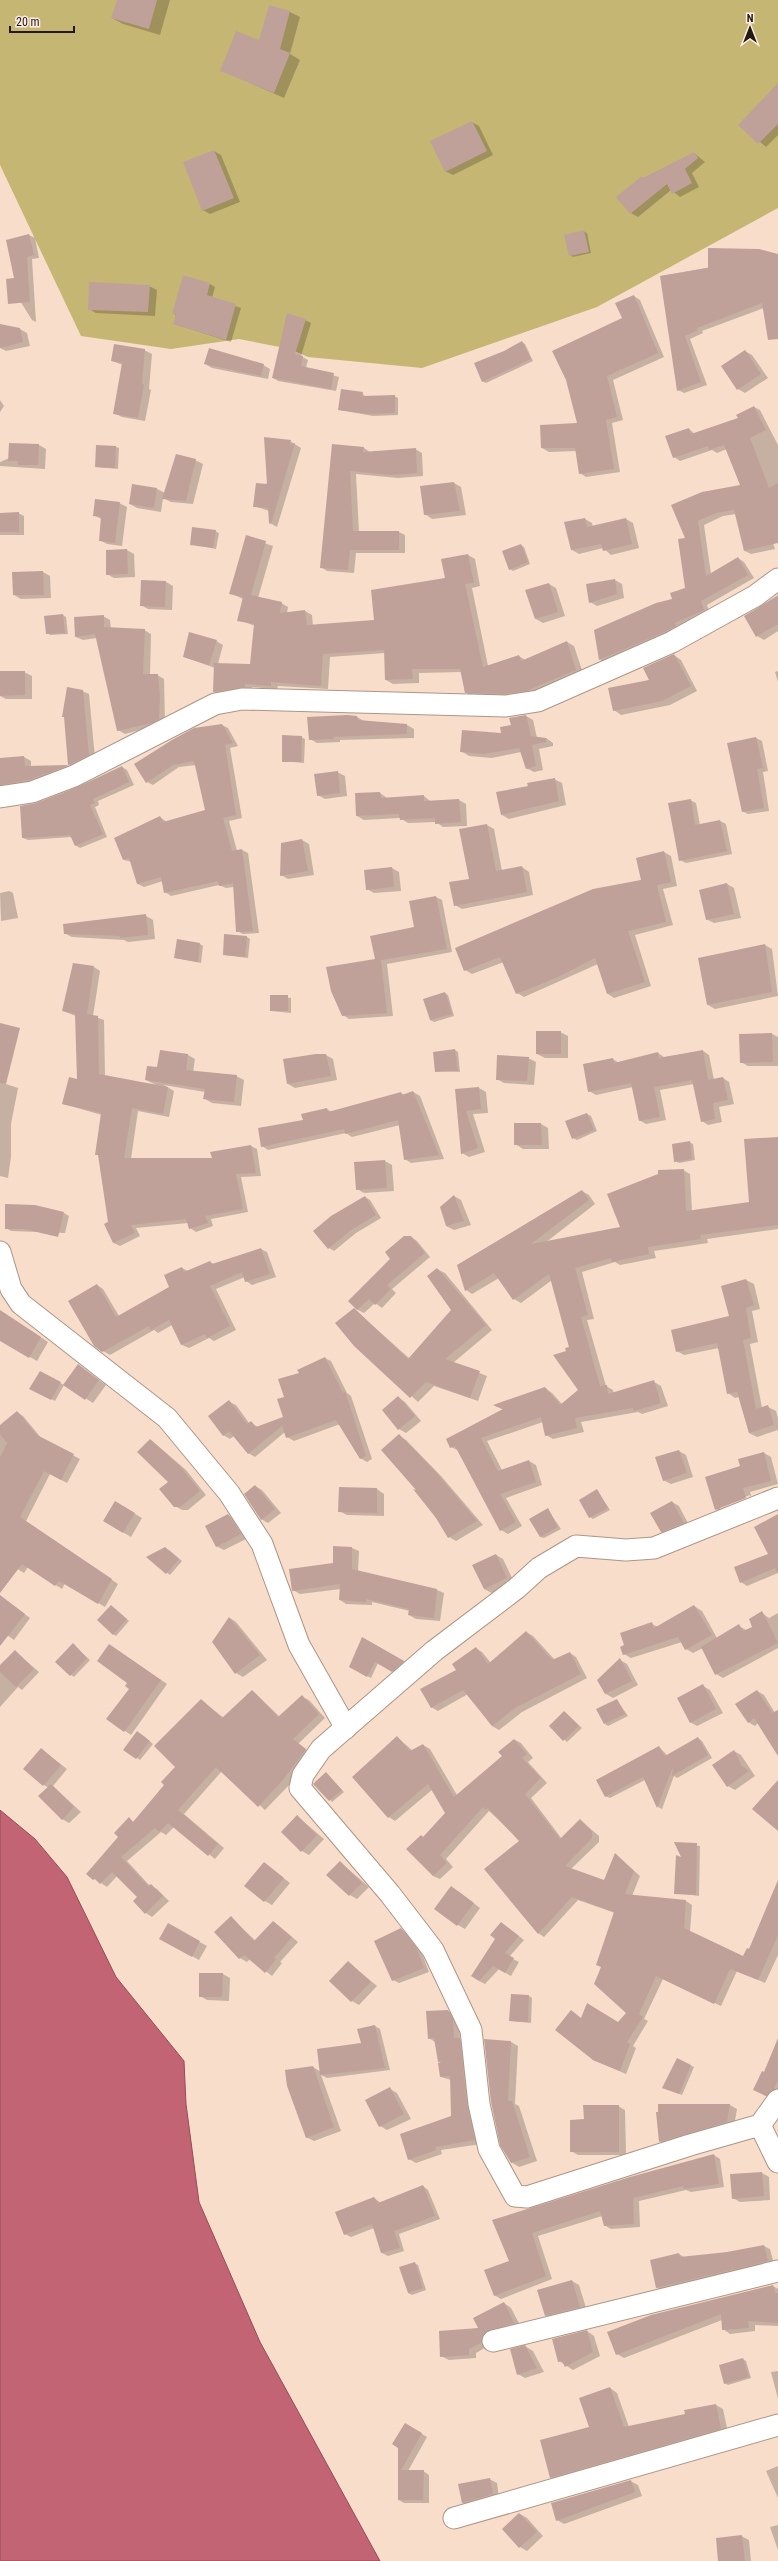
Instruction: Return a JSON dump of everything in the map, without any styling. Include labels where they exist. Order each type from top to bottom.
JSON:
[{"type":"street","points":[[0,797],[32,792],[74,776],[215,704],[242,699],[506,706],[538,701],[672,642],[755,596],[778,579]]},
{"type":"street","points":[[0,1252],[11,1289],[21,1304],[167,1418],[229,1493],[262,1544],[299,1645],[346,1728]]},
{"type":"street","points":[[778,1498],[654,1548],[626,1550],[576,1546],[539,1568],[504,1598],[434,1651],[320,1749],[303,1775],[300,1788],[390,1894],[433,1950],[471,2030],[479,2104],[489,2149],[515,2196],[527,2197],[690,2145],[760,2125],[778,2100]]},
{"type":"street","points":[[760,2125],[778,2162]]},
{"type":"street","points":[[493,2341],[778,2271]]},
{"type":"street","points":[[454,2518],[778,2425]]},
{"type":"shaded area","points":[[0,0],[778,0],[778,208],[597,307],[422,368],[308,357],[290,349],[239,339],[171,349],[81,336],[0,165]]},
{"type":"shaded area","points":[[0,1810],[35,1839],[67,1877],[116,1977],[184,2061],[186,2104],[199,2202],[260,2342],[380,2561],[0,2561]]},
{"type":"building","points":[[117,0],[157,0],[149,29],[111,18]]},
{"type":"building","points":[[269,5],[290,11],[280,49],[290,53],[274,93],[220,71],[236,31],[259,40]]},
{"type":"building","points":[[778,83],[778,124],[758,144],[738,125]]},
{"type":"building","points":[[472,121],[487,151],[445,172],[430,141]]},
{"type":"building","points":[[214,150],[234,198],[202,211],[183,162]]},
{"type":"building","points":[[694,152],[698,158],[685,169],[692,183],[672,194],[667,184],[630,214],[616,197],[642,176],[643,178]]},
{"type":"building","points":[[584,230],[589,252],[569,256],[564,235]]},
{"type":"building","points":[[29,234],[34,255],[27,257],[30,302],[8,304],[6,279],[14,278],[6,240]]},
{"type":"building","points":[[708,248],[759,249],[778,254],[778,339],[768,340],[762,303],[697,328],[698,330],[685,336],[701,382],[677,391],[660,276],[708,268]]},
{"type":"building","points":[[183,275],[210,283],[207,295],[236,304],[226,340],[173,324],[176,314],[172,314]]},
{"type":"building","points":[[89,282],[150,285],[148,312],[88,310]]},
{"type":"building","points":[[634,295],[658,353],[607,376],[617,417],[606,420],[614,469],[579,474],[575,448],[541,448],[540,425],[577,423],[566,380],[552,351],[622,318],[615,303]]},
{"type":"building","points":[[287,313],[306,319],[295,354],[303,356],[301,366],[334,373],[331,389],[272,378]]},
{"type":"building","points":[[0,324],[20,328],[23,342],[0,348]]},
{"type":"building","points":[[522,341],[531,359],[482,382],[474,363],[504,351]]},
{"type":"building","points":[[114,344],[145,349],[142,384],[144,385],[138,418],[113,414],[122,363],[111,361]]},
{"type":"building","points":[[209,348],[264,364],[261,376],[204,364]]},
{"type":"building","points":[[745,350],[761,374],[737,390],[721,366]]},
{"type":"building","points":[[341,389],[363,392],[362,396],[395,395],[395,413],[369,414],[338,410]]},
{"type":"building","points":[[754,406],[766,430],[750,438],[769,488],[778,483],[778,543],[744,551],[734,510],[716,513],[698,521],[706,576],[738,557],[748,575],[701,601],[704,610],[675,623],[676,626],[599,660],[594,630],[656,603],[672,599],[670,593],[685,588],[678,539],[685,538],[671,505],[702,492],[740,485],[724,445],[709,450],[708,446],[673,458],[665,436],[689,428],[691,434],[738,418],[736,415]]},
{"type":"building","points":[[264,437],[291,440],[290,444],[295,443],[271,524],[269,523],[268,508],[253,507],[256,483],[267,484]]},
{"type":"building","points":[[9,443],[39,444],[38,465],[18,465],[18,461],[8,461]]},
{"type":"building","points":[[332,444],[364,447],[363,452],[416,448],[417,473],[391,475],[350,471],[353,531],[399,531],[399,550],[350,550],[348,570],[320,568]]},
{"type":"building","points":[[96,445],[116,446],[115,468],[95,467]]},
{"type":"building","points":[[176,454],[196,459],[186,501],[162,499]]},
{"type":"building","points":[[454,482],[460,511],[424,515],[420,486]]},
{"type":"building","points":[[132,484],[157,488],[154,508],[129,504]]},
{"type":"building","points":[[95,499],[120,502],[115,543],[99,541],[101,517],[93,516]]},
{"type":"building","points":[[19,512],[19,532],[0,532],[0,513]]},
{"type":"building","points":[[585,518],[587,527],[626,518],[632,544],[603,551],[601,544],[571,550],[564,522]]},
{"type":"building","points":[[192,527],[216,530],[213,548],[190,545]]},
{"type":"building","points":[[246,535],[266,541],[251,595],[282,602],[280,613],[305,610],[307,625],[374,620],[371,590],[445,578],[441,559],[468,554],[474,583],[465,584],[483,667],[519,655],[521,661],[567,641],[576,670],[526,691],[505,694],[465,693],[460,669],[412,669],[413,679],[385,680],[384,650],[323,654],[321,686],[271,682],[271,686],[245,684],[245,687],[213,692],[214,663],[250,664],[254,624],[237,621],[243,597],[229,594]]},
{"type":"building","points":[[521,544],[528,562],[509,570],[502,551]]},
{"type":"building","points":[[127,549],[128,574],[106,575],[106,550]]},
{"type":"building","points":[[43,571],[44,595],[13,595],[12,572]]},
{"type":"building","points":[[615,579],[617,594],[589,603],[586,584]]},
{"type":"building","points":[[141,580],[166,581],[165,607],[140,606]]},
{"type":"building","points":[[549,583],[558,612],[535,619],[525,590]]},
{"type":"building","points":[[778,596],[778,624],[756,637],[744,616]]},
{"type":"building","points":[[63,614],[65,633],[46,634],[44,616]]},
{"type":"building","points":[[104,615],[104,627],[145,629],[143,674],[158,674],[160,698],[159,719],[152,723],[117,731],[95,634],[75,637],[74,617]]},
{"type":"building","points":[[189,632],[217,640],[209,665],[183,657]]},
{"type":"building","points":[[674,654],[691,686],[662,701],[613,711],[608,688],[649,680],[643,668]]},
{"type":"building","points":[[0,671],[25,671],[25,695],[0,696]]},
{"type":"building","points":[[67,687],[83,690],[89,755],[69,765],[29,780],[0,785],[0,758],[24,756],[25,766],[68,765],[64,717],[62,717]]},
{"type":"building","points":[[526,715],[531,736],[546,738],[546,742],[532,745],[536,766],[526,769],[519,748],[484,754],[460,752],[462,730],[501,733],[500,727],[511,725],[509,718]]},
{"type":"building","points":[[357,716],[358,720],[407,724],[407,734],[333,737],[334,739],[309,740],[307,717]]},
{"type":"building","points":[[222,724],[233,743],[225,745],[236,815],[223,818],[232,851],[242,849],[253,931],[236,932],[233,883],[219,886],[218,881],[164,893],[161,877],[137,884],[129,858],[123,860],[114,838],[160,816],[163,822],[205,810],[194,761],[173,765],[146,783],[134,764],[194,728]]},
{"type":"building","points":[[282,735],[302,736],[301,762],[282,762]]},
{"type":"building","points":[[756,737],[763,768],[757,769],[764,808],[742,812],[727,743]]},
{"type":"building","points":[[122,766],[129,782],[93,799],[95,803],[90,805],[103,834],[75,846],[70,835],[22,838],[20,806],[36,803],[78,787]]},
{"type":"building","points":[[338,771],[340,793],[317,796],[314,774]]},
{"type":"building","points":[[555,778],[559,801],[501,815],[496,792],[528,786],[527,783]]},
{"type":"building","points":[[380,792],[381,798],[424,795],[424,801],[459,799],[461,822],[435,824],[435,818],[400,820],[399,814],[356,816],[355,793]]},
{"type":"building","points":[[691,799],[695,825],[720,820],[727,851],[679,861],[668,803]]},
{"type":"building","points":[[487,824],[496,871],[522,866],[527,892],[454,906],[449,882],[469,879],[459,829]]},
{"type":"building","points":[[302,839],[308,871],[280,876],[281,843]]},
{"type":"building","points":[[664,851],[671,882],[657,885],[666,922],[628,931],[645,982],[607,994],[595,958],[556,978],[516,994],[500,957],[464,971],[455,948],[593,889],[641,880],[636,858]]},
{"type":"building","points":[[392,867],[394,887],[366,890],[364,870]]},
{"type":"building","points":[[727,883],[734,914],[706,920],[699,890]]},
{"type":"building","points":[[436,896],[447,949],[381,960],[387,1013],[342,1016],[331,991],[326,967],[375,959],[370,936],[414,927],[409,901]]},
{"type":"building","points":[[146,914],[148,935],[120,938],[120,936],[64,934],[63,924]]},
{"type":"building","points":[[224,934],[247,936],[245,957],[223,955]]},
{"type":"building","points":[[177,939],[200,943],[198,962],[174,958]]},
{"type":"building","points":[[765,944],[772,992],[707,1005],[698,958]]},
{"type":"building","points":[[73,963],[94,966],[87,1014],[98,1016],[99,1074],[168,1087],[163,1114],[132,1108],[124,1158],[212,1158],[210,1152],[251,1145],[256,1173],[236,1174],[243,1209],[205,1216],[208,1223],[189,1229],[186,1219],[131,1225],[135,1233],[113,1243],[104,1224],[108,1222],[98,1155],[95,1155],[101,1113],[62,1104],[69,1077],[77,1079],[75,1014],[62,1011]]},
{"type":"building","points":[[445,992],[452,1014],[430,1020],[423,999]]},
{"type":"building","points":[[270,995],[288,995],[288,1011],[270,1011]]},
{"type":"building","points":[[0,1023],[20,1028],[6,1084],[0,1083]]},
{"type":"building","points":[[536,1031],[561,1031],[561,1054],[536,1054]]},
{"type":"building","points":[[772,1033],[773,1062],[740,1063],[739,1034]]},
{"type":"building","points":[[455,1049],[458,1071],[435,1072],[433,1052]]},
{"type":"building","points":[[160,1050],[188,1054],[186,1070],[237,1075],[234,1102],[203,1099],[205,1089],[145,1080],[147,1066],[157,1067]]},
{"type":"building","points":[[703,1050],[708,1080],[723,1077],[728,1100],[713,1103],[715,1119],[701,1122],[692,1080],[654,1087],[660,1117],[639,1121],[631,1083],[588,1092],[583,1064],[613,1058],[614,1063],[658,1052],[659,1058]]},
{"type":"building","points":[[326,1054],[331,1076],[287,1084],[283,1059]]},
{"type":"building","points":[[497,1055],[529,1057],[527,1081],[496,1080]]},
{"type":"building","points":[[479,1087],[481,1109],[466,1111],[478,1148],[461,1154],[455,1089]]},
{"type":"building","points":[[413,1091],[439,1155],[404,1160],[398,1120],[345,1134],[344,1129],[261,1147],[258,1128],[303,1120],[301,1114],[327,1108],[328,1112],[401,1092],[402,1095]]},
{"type":"building","points":[[587,1113],[594,1130],[572,1139],[565,1121]]},
{"type":"building","points":[[514,1123],[541,1123],[542,1145],[514,1145]]},
{"type":"building","points":[[778,1137],[778,1225],[700,1235],[701,1239],[648,1247],[649,1254],[612,1262],[611,1258],[575,1268],[588,1315],[581,1317],[600,1386],[607,1385],[608,1394],[654,1380],[661,1403],[634,1411],[633,1408],[575,1418],[577,1428],[545,1436],[541,1417],[481,1438],[498,1471],[529,1460],[536,1482],[500,1494],[516,1522],[500,1531],[455,1446],[450,1448],[446,1439],[503,1409],[493,1405],[545,1387],[560,1405],[578,1390],[553,1355],[566,1351],[565,1348],[569,1347],[549,1274],[513,1300],[494,1273],[465,1291],[457,1265],[582,1190],[589,1200],[531,1244],[620,1227],[607,1194],[658,1174],[658,1170],[684,1169],[686,1211],[749,1202],[744,1139]]},
{"type":"building","points":[[690,1141],[692,1159],[674,1162],[672,1144]]},
{"type":"building","points":[[385,1160],[387,1188],[356,1190],[354,1162]]},
{"type":"building","points":[[454,1195],[464,1221],[446,1226],[440,1207]]},
{"type":"building","points":[[365,1196],[376,1215],[351,1230],[328,1249],[313,1231],[331,1216]]},
{"type":"building","points":[[5,1204],[35,1205],[64,1212],[58,1237],[24,1229],[5,1229]]},
{"type":"building","points":[[404,1236],[411,1236],[425,1253],[387,1285],[391,1289],[375,1305],[369,1299],[357,1310],[348,1301],[390,1259],[385,1252]]},
{"type":"building","points":[[261,1248],[270,1274],[245,1282],[242,1272],[210,1286],[230,1326],[207,1338],[205,1334],[181,1345],[169,1320],[151,1330],[149,1326],[102,1352],[94,1346],[68,1301],[97,1284],[116,1317],[169,1287],[164,1275],[182,1267],[184,1272],[210,1261],[212,1264]]},
{"type":"building","points":[[437,1268],[486,1325],[445,1359],[480,1371],[470,1398],[426,1382],[410,1398],[354,1346],[335,1323],[354,1308],[408,1359],[451,1310],[427,1276]]},
{"type":"building","points":[[746,1279],[754,1305],[746,1308],[751,1338],[743,1340],[756,1409],[768,1405],[774,1425],[749,1433],[737,1392],[727,1394],[717,1343],[676,1352],[671,1330],[729,1316],[721,1286]]},
{"type":"building","points":[[0,1310],[41,1337],[29,1358],[0,1341]]},
{"type":"building","points":[[325,1357],[343,1393],[345,1391],[366,1456],[360,1459],[336,1420],[286,1438],[282,1426],[248,1454],[229,1431],[223,1436],[208,1416],[229,1400],[247,1424],[251,1421],[256,1427],[283,1417],[277,1399],[284,1397],[278,1379],[299,1373],[297,1370]]},
{"type":"building","points":[[78,1364],[99,1380],[85,1400],[63,1385]]},
{"type":"building","points":[[40,1371],[61,1382],[51,1400],[29,1389]]},
{"type":"building","points":[[398,1396],[415,1416],[398,1430],[382,1410]]},
{"type":"building","points":[[17,1411],[37,1435],[74,1454],[61,1480],[44,1471],[20,1517],[112,1579],[98,1604],[59,1581],[55,1586],[22,1564],[0,1593],[0,1457],[7,1443],[0,1434],[0,1425]]},
{"type":"building","points":[[399,1434],[434,1470],[477,1521],[448,1538],[436,1518],[413,1489],[416,1490],[381,1450]]},
{"type":"building","points":[[150,1439],[179,1465],[200,1491],[180,1507],[174,1507],[159,1489],[168,1482],[137,1452]]},
{"type":"building","points":[[679,1450],[687,1473],[663,1481],[655,1457]]},
{"type":"building","points":[[764,1452],[771,1481],[743,1488],[746,1498],[715,1510],[705,1477],[740,1466],[738,1459]]},
{"type":"building","points":[[255,1485],[275,1509],[261,1520],[244,1494]]},
{"type":"building","points":[[339,1487],[377,1488],[377,1513],[338,1512]]},
{"type":"building","points":[[597,1489],[608,1508],[589,1518],[579,1500]]},
{"type":"building","points":[[115,1501],[135,1513],[123,1533],[103,1521]]},
{"type":"building","points":[[672,1501],[684,1523],[661,1532],[650,1513]]},
{"type":"building","points":[[548,1508],[558,1527],[540,1537],[529,1519]]},
{"type":"building","points":[[228,1514],[241,1534],[216,1547],[205,1526]]},
{"type":"building","points":[[778,1514],[778,1573],[775,1568],[740,1583],[734,1567],[768,1554],[754,1527]]},
{"type":"building","points":[[333,1546],[352,1547],[352,1569],[437,1589],[434,1618],[408,1615],[409,1609],[366,1599],[366,1602],[339,1600],[340,1584],[292,1591],[289,1569],[333,1563]]},
{"type":"building","points":[[165,1547],[179,1559],[166,1574],[146,1557]]},
{"type":"building","points":[[496,1554],[507,1578],[484,1589],[472,1565]]},
{"type":"building","points":[[0,1595],[25,1614],[0,1646]]},
{"type":"building","points":[[111,1605],[127,1619],[113,1635],[97,1620]]},
{"type":"building","points":[[694,1605],[712,1635],[685,1650],[678,1637],[623,1655],[620,1647],[624,1645],[620,1633],[652,1622],[654,1628]]},
{"type":"building","points":[[762,1611],[778,1643],[715,1675],[701,1647],[739,1624],[743,1631],[752,1627],[749,1619]]},
{"type":"building","points":[[229,1617],[260,1655],[235,1674],[212,1642]]},
{"type":"building","points":[[526,1631],[552,1660],[570,1652],[581,1674],[515,1708],[492,1726],[463,1690],[431,1708],[420,1689],[456,1670],[452,1664],[476,1647],[488,1664]]},
{"type":"building","points":[[362,1637],[404,1661],[392,1672],[375,1662],[367,1677],[349,1667]]},
{"type":"building","points":[[73,1643],[87,1658],[70,1676],[55,1662]]},
{"type":"building","points":[[109,1644],[161,1680],[124,1732],[106,1719],[129,1689],[125,1686],[127,1683],[97,1661]]},
{"type":"building","points":[[15,1650],[34,1669],[16,1687],[0,1672],[0,1665]]},
{"type":"building","points":[[620,1658],[632,1681],[605,1694],[597,1680]]},
{"type":"building","points":[[703,1684],[716,1709],[690,1723],[677,1698]]},
{"type":"building","points":[[252,1690],[278,1717],[302,1695],[319,1714],[293,1739],[306,1749],[283,1780],[258,1807],[216,1767],[178,1810],[218,1844],[208,1856],[168,1823],[159,1832],[155,1828],[121,1857],[148,1886],[151,1884],[163,1896],[145,1914],[133,1901],[137,1897],[112,1872],[100,1884],[86,1874],[118,1837],[114,1833],[129,1817],[133,1822],[164,1785],[161,1782],[175,1767],[154,1746],[201,1699],[222,1718]]},
{"type":"building","points":[[757,1690],[772,1713],[778,1710],[778,1756],[754,1718],[748,1723],[735,1704]]},
{"type":"building","points":[[617,1699],[625,1714],[604,1724],[596,1709]]},
{"type":"building","points":[[564,1711],[579,1726],[563,1741],[549,1726]]},
{"type":"building","points":[[137,1731],[150,1741],[136,1759],[123,1750]]},
{"type":"building","points":[[397,1736],[410,1751],[423,1744],[454,1797],[502,1756],[498,1752],[514,1739],[527,1754],[522,1758],[541,1778],[525,1794],[560,1839],[580,1819],[592,1831],[592,1838],[565,1866],[604,1880],[615,1853],[634,1871],[625,1894],[686,1900],[684,1928],[743,1956],[747,1948],[749,1949],[778,1880],[778,1935],[758,1980],[730,1969],[714,2004],[656,1976],[639,2014],[643,2017],[627,2042],[630,2044],[620,2071],[593,2060],[555,2030],[571,2010],[581,2018],[587,2003],[618,2022],[626,2013],[594,1984],[601,1967],[596,1965],[614,1912],[572,1897],[538,1934],[484,1869],[519,1841],[488,1808],[486,1810],[483,1807],[440,1855],[447,1863],[433,1876],[406,1849],[421,1835],[423,1837],[445,1813],[428,1784],[388,1818],[352,1777]]},
{"type":"building","points":[[698,1737],[708,1755],[672,1776],[673,1767],[657,1808],[643,1777],[605,1797],[596,1780],[659,1746],[665,1756]]},
{"type":"building","points":[[41,1748],[61,1765],[43,1786],[23,1769]]},
{"type":"building","points":[[734,1750],[742,1766],[749,1771],[727,1787],[712,1765]]},
{"type":"building","points":[[326,1772],[342,1790],[329,1801],[313,1784]]},
{"type":"building","points":[[778,1780],[778,1831],[752,1809]]},
{"type":"building","points":[[51,1784],[74,1807],[62,1820],[38,1796]]},
{"type":"building","points":[[297,1815],[317,1835],[301,1852],[281,1832]]},
{"type":"building","points":[[674,1842],[697,1843],[696,1895],[674,1894],[676,1855],[681,1857]]},
{"type":"building","points":[[340,1861],[362,1883],[349,1896],[326,1875]]},
{"type":"building","points":[[264,1862],[284,1878],[264,1902],[244,1886]]},
{"type":"building","points":[[451,1886],[474,1903],[457,1926],[434,1909]]},
{"type":"building","points":[[231,1916],[254,1941],[273,1921],[292,1937],[274,1958],[276,1959],[265,1973],[244,1955],[239,1959],[214,1932]]},
{"type":"building","points":[[501,1922],[519,1936],[505,1953],[514,1958],[505,1973],[493,1966],[479,1981],[471,1976],[495,1939],[490,1935]]},
{"type":"building","points":[[168,1923],[200,1941],[192,1957],[159,1939]]},
{"type":"building","points":[[401,1928],[416,1947],[424,1968],[392,1981],[374,1941]]},
{"type":"building","points":[[348,1961],[371,1982],[351,2002],[329,1981]]},
{"type":"building","points":[[199,1973],[223,1973],[222,1997],[199,1997]]},
{"type":"building","points":[[511,1994],[529,1995],[528,2022],[509,2021]]},
{"type":"building","points":[[448,2010],[453,2019],[454,2038],[460,2038],[467,2105],[475,2140],[435,2147],[436,2150],[408,2160],[400,2134],[451,2116],[450,2076],[440,2077],[438,2063],[443,2061],[438,2062],[434,2038],[428,2039],[426,2011]]},
{"type":"building","points":[[375,2025],[385,2068],[320,2075],[317,2049],[361,2043],[357,2029]]},
{"type":"building","points":[[778,2038],[778,2080],[774,2089],[766,2096],[753,2090],[762,2071],[764,2072]]},
{"type":"building","points":[[484,2039],[511,2041],[508,2101],[512,2101],[530,2157],[511,2163],[500,2145],[491,2102]]},
{"type":"building","points":[[677,2058],[691,2065],[679,2094],[662,2088]]},
{"type":"building","points":[[313,2066],[334,2127],[306,2138],[287,2086],[285,2070]]},
{"type":"building","points":[[390,2087],[404,2114],[379,2127],[365,2100]]},
{"type":"building","points":[[658,2104],[730,2104],[727,2122],[659,2142],[656,2112],[658,2112]]},
{"type":"building","points":[[583,2105],[619,2105],[619,2152],[570,2152],[570,2120],[584,2119]]},
{"type":"building","points":[[714,2154],[719,2184],[684,2189],[683,2186],[633,2198],[634,2224],[604,2226],[600,2211],[532,2233],[546,2276],[494,2296],[484,2270],[509,2261],[492,2220],[630,2177]]},
{"type":"building","points":[[762,2172],[764,2196],[732,2199],[730,2174]]},
{"type":"building","points":[[423,2185],[435,2216],[394,2231],[400,2248],[381,2253],[372,2224],[344,2235],[335,2212],[374,2197],[378,2203]]},
{"type":"building","points":[[764,2245],[768,2261],[656,2288],[650,2260],[679,2253],[680,2257],[727,2252]]},
{"type":"building","points":[[415,2262],[423,2288],[408,2293],[399,2267]]},
{"type":"building","points":[[572,2280],[580,2307],[545,2316],[537,2290]]},
{"type":"building","points":[[773,2285],[775,2293],[778,2293],[778,2323],[748,2321],[749,2328],[722,2330],[721,2314],[616,2355],[607,2332],[651,2315]]},
{"type":"building","points":[[504,2302],[514,2323],[485,2332],[481,2343],[469,2349],[469,2355],[440,2357],[439,2331],[478,2328],[473,2318]]},
{"type":"building","points":[[587,2330],[593,2352],[565,2367],[562,2361],[558,2362],[552,2339]]},
{"type":"building","points":[[525,2345],[537,2368],[517,2375],[510,2349]]},
{"type":"building","points":[[743,2358],[749,2377],[724,2384],[719,2365]]},
{"type":"building","points":[[610,2387],[624,2427],[685,2414],[684,2410],[716,2404],[721,2429],[550,2478],[540,2440],[589,2427],[579,2398]]},
{"type":"building","points":[[405,2423],[422,2433],[401,2470],[424,2470],[423,2500],[398,2500],[398,2448],[392,2444]]},
{"type":"building","points":[[490,2478],[493,2494],[462,2503],[458,2484]]},
{"type":"building","points":[[631,2480],[635,2492],[556,2521],[551,2503]]},
{"type":"building","points":[[519,2513],[537,2532],[519,2548],[502,2529]]},
{"type":"building","points":[[742,2535],[745,2561],[718,2561],[716,2538]]}]
